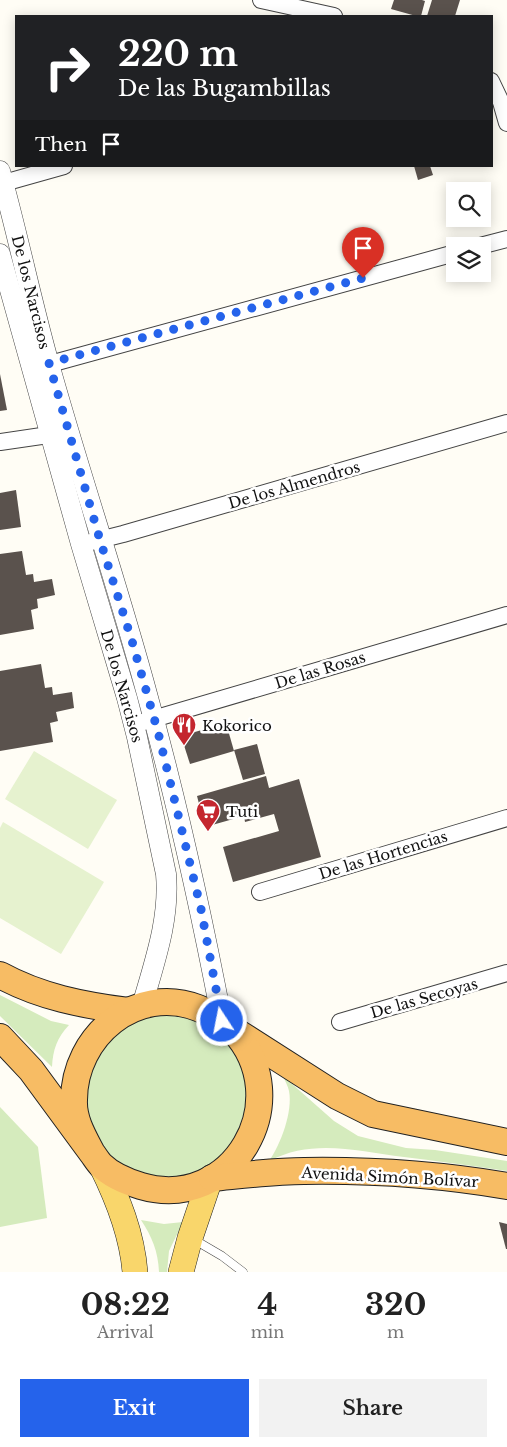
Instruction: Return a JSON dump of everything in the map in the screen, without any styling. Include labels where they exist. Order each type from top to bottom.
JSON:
[{"type":"highway","name":"Avenida Simón Bolívar","points":[[0,975],[41,994],[82,1005],[135,1009]]},
{"type":"highway","name":"Avenida Simón Bolívar","points":[[97,1159],[79,1129],[73,1101],[76,1074],[87,1048],[105,1027],[135,1009],[159,1003],[176,1003],[208,1012],[337,1096],[373,1114],[507,1142]]},
{"type":"highway","name":"Avenida Simón Bolívar","points":[[0,1037],[31,1070],[97,1159],[127,1182],[153,1189],[180,1190],[211,1178],[225,1170],[241,1153],[252,1134],[259,1112],[260,1090],[256,1068],[247,1047],[228,1025]]},
{"type":"highway","name":"Avenida Simón Bolívar","points":[[211,1178],[296,1171],[347,1172],[458,1178],[507,1186]]},
{"type":"main road","points":[[97,1159],[116,1196],[127,1229],[135,1272]]},
{"type":"main road","points":[[181,1272],[190,1238],[211,1178]]},
{"type":"street","points":[[261,0],[329,15]]},
{"type":"street","points":[[493,86],[501,102],[507,123]]},
{"type":"street","points":[[1,180],[60,167]]},
{"type":"street","name":"De los Narcisos","points":[[1,180],[40,366]]},
{"type":"street","points":[[491,243],[507,239]]},
{"type":"street","name":"De los Narcisos","points":[[0,254],[40,366],[91,542],[134,724],[166,874],[168,893],[165,925],[135,1009]]},
{"type":"street","points":[[40,366],[446,255]]},
{"type":"street","name":"De los Almendros","points":[[91,542],[507,424]]},
{"type":"street","points":[[0,442],[60,433]]},
{"type":"street","name":"De los Narcisos","points":[[91,542],[132,641],[154,720],[228,1025]]},
{"type":"street","name":"De las Rosas","points":[[134,724],[154,720],[507,615]]},
{"type":"street","name":"De las Hortencias","points":[[260,892],[507,818]]},
{"type":"street","name":"De las Secoyas","points":[[340,1022],[507,973]]},
{"type":"lane","points":[[190,1238],[222,1256],[243,1272]]},
{"type":"green space","points":[[34,751],[117,800],[88,849],[5,799]]},
{"type":"green space","points":[[3,822],[104,882],[61,954],[0,918],[0,828]]},
{"type":"green space","points":[[0,995],[51,1021],[69,1025],[56,1044],[52,1067],[0,1016]]},
{"type":"green space","points":[[178,1013],[229,1036],[254,1086],[226,1163],[175,1184],[122,1170],[102,1151],[89,1126],[84,1099],[89,1071],[102,1046],[123,1027],[149,1015]]},
{"type":"green space","points":[[283,1076],[334,1121],[358,1136],[406,1148],[435,1150],[507,1161],[507,1171],[335,1148],[302,1150],[269,1161],[282,1137],[288,1117],[290,1099]]},
{"type":"green space","points":[[0,1107],[38,1147],[47,1218],[0,1227]]},
{"type":"green space","points":[[141,1220],[164,1224],[183,1222],[169,1251],[167,1272],[159,1272],[154,1244]]},
{"type":"building","points":[[394,0],[425,1],[421,15],[412,15],[391,9]]},
{"type":"building","points":[[432,0],[460,0],[455,15],[427,15]]},
{"type":"building","points":[[414,167],[430,167],[433,175],[418,180]]},
{"type":"building","points":[[0,374],[7,410],[0,411]]},
{"type":"building","points":[[16,490],[21,527],[0,530],[0,493]]},
{"type":"building","points":[[22,551],[26,575],[33,574],[34,582],[52,579],[55,595],[37,599],[38,608],[31,610],[34,629],[0,635],[0,554]]},
{"type":"building","points":[[41,664],[45,688],[52,687],[53,695],[72,692],[74,708],[56,712],[58,721],[50,723],[53,742],[0,751],[0,671]]},
{"type":"building","points":[[226,723],[234,751],[190,764],[181,736]]},
{"type":"building","points":[[257,744],[265,774],[243,780],[234,750]]},
{"type":"building","points":[[266,776],[269,788],[299,779],[321,857],[233,882],[223,847],[279,831],[274,814],[245,822],[244,816],[205,827],[197,796]]},
{"type":"building","points":[[499,1222],[507,1224],[507,1249],[506,1249]]},
{"type":"place","name":"Kokorico","points":[[184,746]]},
{"type":"place","name":"Tuti","points":[[208,832]]},
{"type":"route","points":[[222,1021],[201,909],[158,732],[49,363],[363,278]]}]
